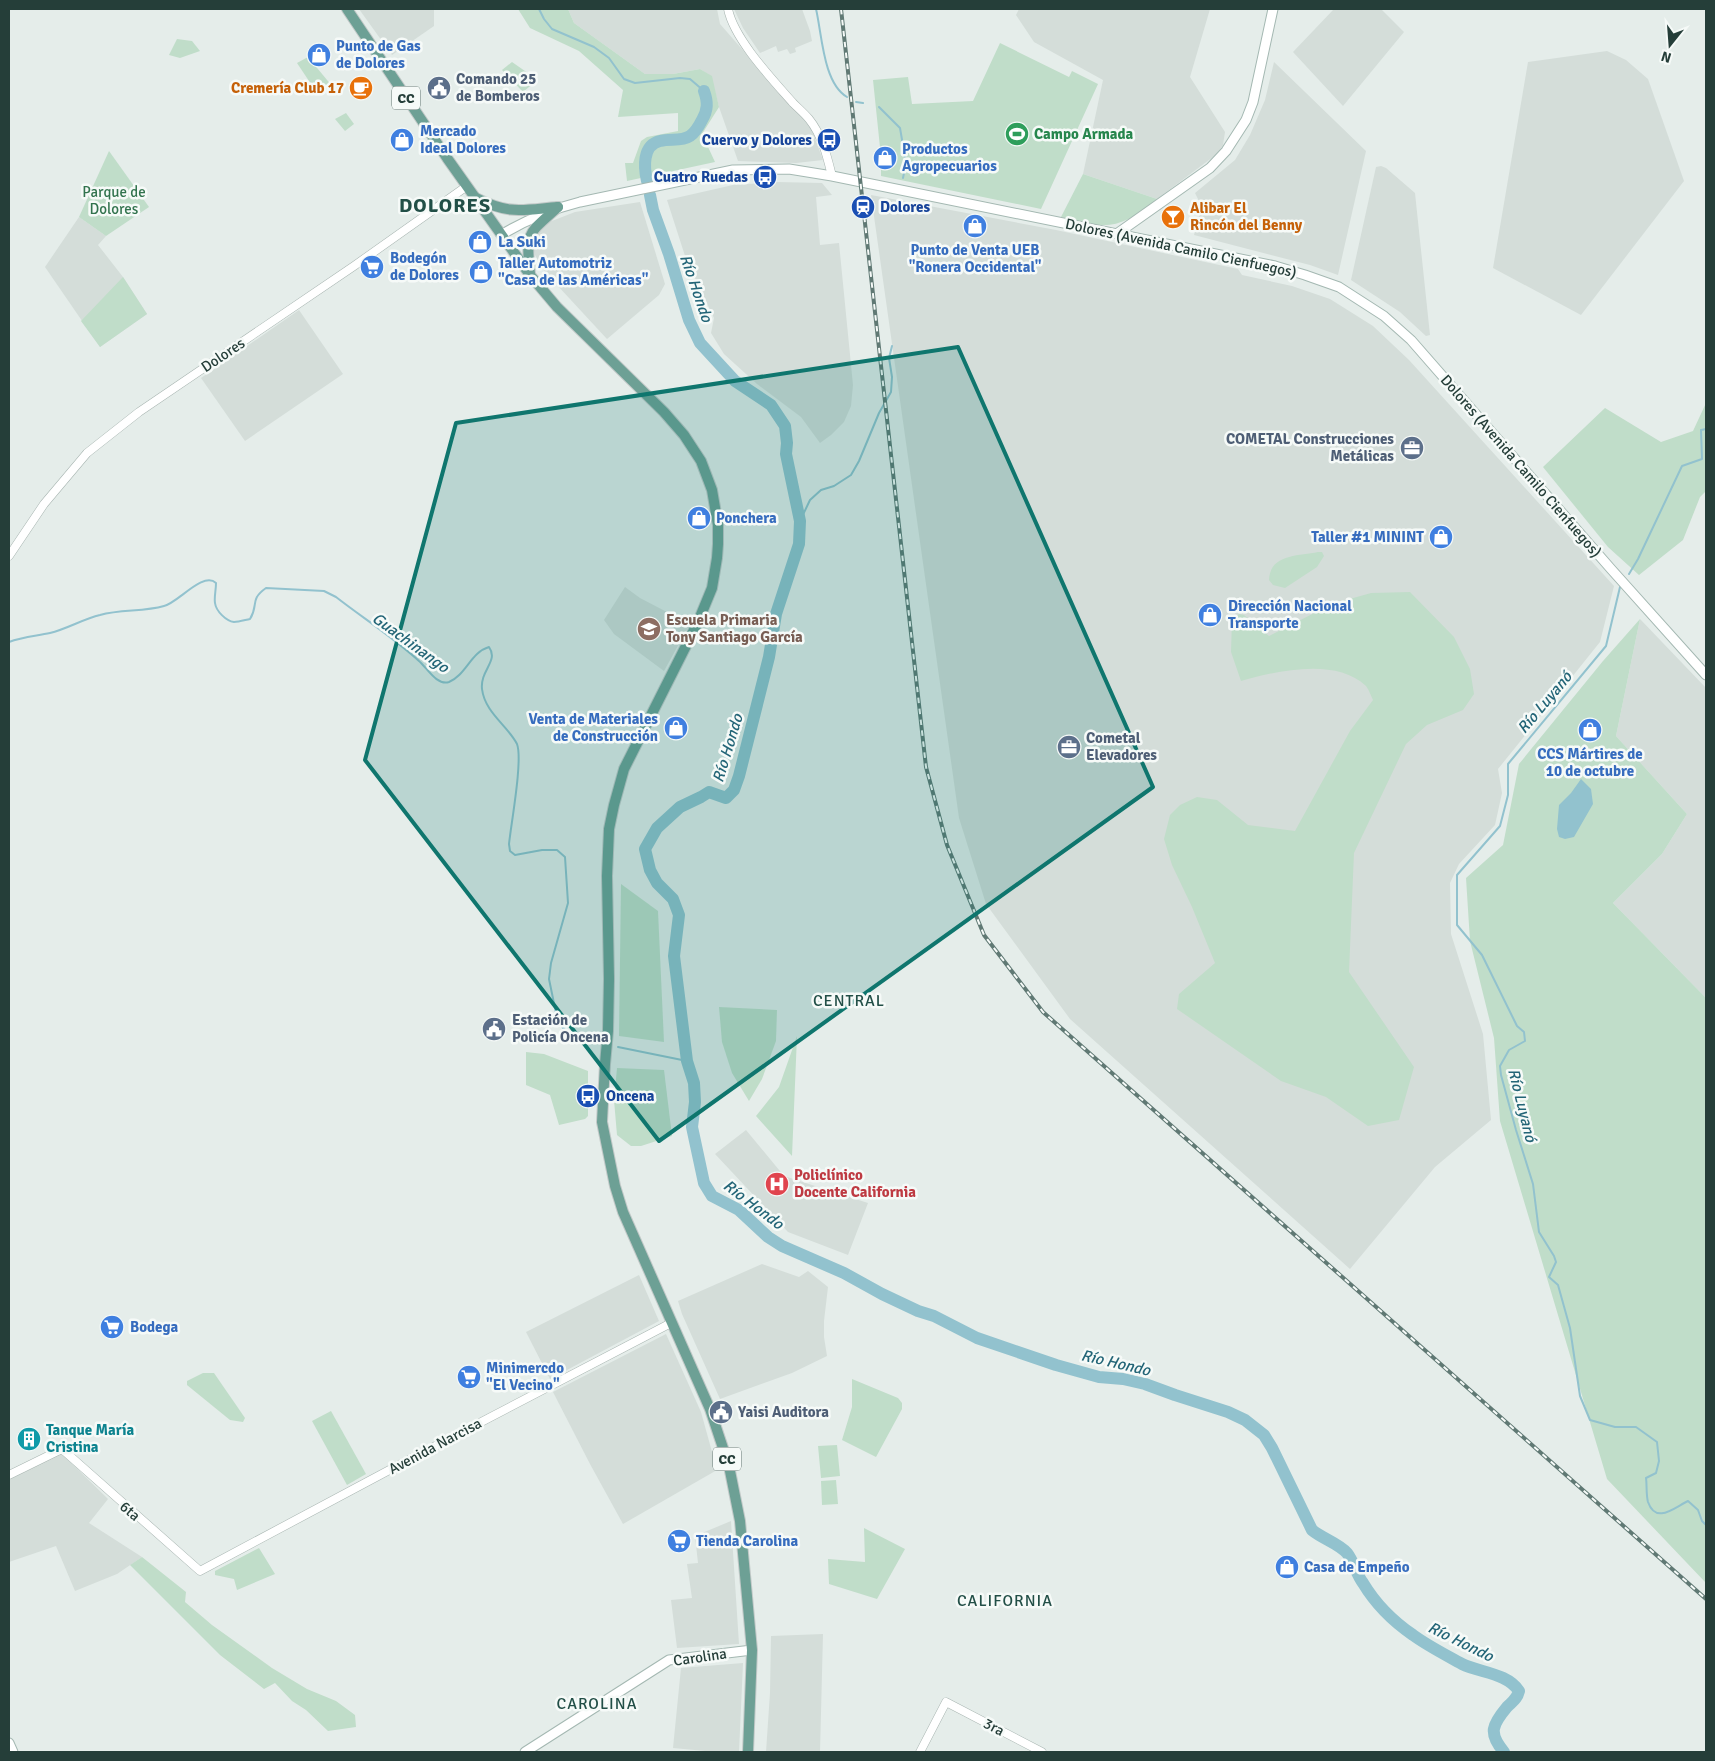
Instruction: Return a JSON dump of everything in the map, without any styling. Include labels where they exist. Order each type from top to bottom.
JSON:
[{"type":"main road","name":"CC","points":[[347,9],[474,197],[530,275],[557,307],[664,412],[684,435],[700,461],[712,490],[718,525],[717,558],[709,594],[698,622],[624,769],[609,829],[607,876],[608,1031],[602,1122],[615,1186],[623,1212],[710,1409],[729,1466],[740,1522],[752,1650],[748,1752]]},
{"type":"main road","points":[[1118,233],[1210,168],[1226,151],[1246,120],[1253,102],[1273,9]]},
{"type":"main road","name":"Dolores (Avenida Camilo Cienfuegos)","points":[[501,235],[530,219],[558,207],[733,170],[789,170],[832,176],[1118,233],[1275,266],[1305,275],[1339,288],[1384,316],[1411,340],[1706,675]]},
{"type":"main road","points":[[474,197],[491,205],[512,211],[558,207]]},
{"type":"main road","points":[[530,275],[528,238],[533,230],[558,207]]},
{"type":"main road","name":"Carolina","points":[[525,1752],[668,1660],[752,1650]]},
{"type":"main road","points":[[9,1743],[13,1752]]},
{"type":"street","points":[[728,9],[735,31],[810,120],[824,144],[832,176]]},
{"type":"street","name":"Dolores","points":[[9,556],[44,504],[87,453],[139,412],[354,266],[467,186]]},
{"type":"street","name":"Avenida Narcisa","points":[[200,1572],[395,1467],[672,1324]]},
{"type":"street","name":"6ta","points":[[9,1475],[62,1449],[200,1572]]},
{"type":"street","name":"3ra","points":[[920,1752],[946,1702],[1042,1752]]},
{"type":"highlighted area","points":[[958,347],[1153,787],[659,1141],[365,760],[456,423]]},
{"type":"shaded area","points":[[359,9],[434,9],[434,26],[392,55]]},
{"type":"shaded area","points":[[568,9],[717,9],[720,24],[811,128],[823,160],[796,163],[738,161],[719,107],[711,76],[700,69],[673,74],[645,74],[574,23]]},
{"type":"shaded area","points":[[734,9],[802,9],[812,41],[795,48],[796,52],[790,54],[787,49],[778,52],[776,46],[760,53],[743,28]]},
{"type":"shaded area","points":[[1019,9],[1210,9],[1190,77],[1225,132],[1223,145],[1217,154],[1157,199],[1083,174],[1103,80],[1034,42],[1016,15]]},
{"type":"shaded area","points":[[1334,9],[1381,9],[1404,32],[1343,106],[1293,52]]},
{"type":"shaded area","points":[[1607,51],[1626,60],[1648,79],[1684,181],[1581,315],[1493,268],[1528,62]]},
{"type":"shaded area","points":[[1274,62],[1366,151],[1338,275],[1310,265],[1194,235],[1202,207],[1195,193],[1235,160],[1250,135],[1265,100]]},
{"type":"shaded area","points":[[1376,167],[1386,168],[1415,193],[1430,335],[1426,336],[1400,312],[1351,280]]},
{"type":"shaded area","points":[[777,182],[822,183],[832,195],[816,197],[820,245],[839,243],[853,385],[851,406],[844,422],[820,443],[801,417],[757,384],[724,354],[711,333],[714,318],[686,259],[667,200],[733,185]]},
{"type":"shaded area","points":[[871,195],[1056,230],[1238,269],[1242,275],[1292,286],[1330,299],[1373,326],[1409,360],[1614,586],[1600,642],[1498,769],[1502,793],[1495,825],[1459,864],[1450,883],[1451,934],[1483,1034],[1491,1120],[1435,1167],[1350,1269],[1070,1019],[986,904],[959,818]]},
{"type":"shaded area","points":[[640,202],[665,284],[659,295],[607,339],[545,272],[535,255],[532,243],[535,232],[544,224],[575,212]]},
{"type":"shaded area","points":[[79,217],[106,236],[98,245],[123,277],[147,314],[100,347],[45,267]]},
{"type":"shaded area","points":[[299,310],[343,374],[245,441],[201,378]]},
{"type":"shaded area","name":"Escuela Primaria Tony Santiago García","points":[[625,587],[640,598],[690,624],[664,671],[614,634],[604,620]]},
{"type":"shaded area","points":[[1640,619],[1706,688],[1706,998],[1613,903],[1662,854],[1687,814],[1616,736]]},
{"type":"shaded area","name":"Policlínico Docente California","points":[[746,1130],[784,1176],[868,1203],[848,1255],[788,1232],[715,1154]]},
{"type":"shaded area","points":[[762,1264],[799,1277],[808,1271],[828,1287],[824,1321],[827,1356],[792,1373],[720,1399],[678,1301]]},
{"type":"shaded area","points":[[639,1275],[659,1321],[550,1379],[526,1332]]},
{"type":"shaded area","points":[[666,1334],[701,1412],[717,1470],[623,1524],[553,1392]]},
{"type":"shaded area","points":[[61,1453],[108,1499],[89,1523],[142,1557],[117,1574],[75,1591],[56,1546],[9,1562],[9,1479]]},
{"type":"shaded area","points":[[731,1521],[739,1644],[677,1648],[671,1600],[692,1598],[687,1564],[698,1563],[695,1536]]},
{"type":"shaded area","points":[[823,1634],[820,1752],[766,1752],[771,1636]]},
{"type":"shaded area","points":[[743,1663],[739,1752],[673,1748],[681,1668]]},
{"type":"green space","points":[[518,9],[568,9],[574,23],[645,74],[673,74],[700,69],[712,76],[719,107],[702,134],[715,162],[627,181],[625,163],[633,163],[641,141],[647,137],[678,131],[678,113],[618,117],[623,90],[579,51],[530,28]]},
{"type":"green space","points":[[177,39],[192,41],[200,51],[180,58],[169,55]]},
{"type":"green space","name":"Campo Armada","points":[[1000,43],[1069,77],[1072,71],[1098,84],[1041,209],[881,176],[881,157],[873,80],[908,77],[912,104],[973,101]]},
{"type":"green space","points":[[308,57],[332,86],[317,93],[297,63]]},
{"type":"green space","points":[[512,62],[535,78],[535,82],[523,92],[502,70]]},
{"type":"green space","points":[[346,113],[354,124],[345,131],[335,119]]},
{"type":"green space","name":"Parque de Dolores","points":[[109,151],[149,207],[106,236],[79,217]]},
{"type":"green space","points":[[1083,174],[1157,199],[1132,217],[1112,224],[1090,224],[1061,217]]},
{"type":"green space","points":[[123,277],[147,314],[100,347],[81,321]]},
{"type":"green space","points":[[1706,403],[1706,491],[1700,497],[1683,540],[1639,575],[1608,547],[1543,467],[1605,408],[1661,442],[1693,431]]},
{"type":"green space","points":[[1322,552],[1324,556],[1317,567],[1285,588],[1273,585],[1269,580],[1274,565],[1280,561],[1294,556]]},
{"type":"green space","points":[[1410,592],[1454,637],[1470,669],[1474,694],[1463,710],[1427,725],[1406,744],[1354,853],[1349,972],[1414,1067],[1399,1120],[1368,1126],[1326,1097],[1281,1081],[1177,1009],[1179,994],[1215,963],[1172,865],[1164,839],[1170,815],[1180,805],[1197,797],[1217,800],[1248,825],[1295,831],[1350,731],[1373,700],[1366,686],[1353,677],[1322,669],[1271,673],[1241,681],[1231,652],[1232,619],[1239,614],[1244,615],[1269,636],[1332,604],[1371,593]]},
{"type":"green space","points":[[1640,619],[1616,736],[1687,814],[1662,854],[1613,903],[1706,998],[1706,1583],[1607,1479],[1500,1121],[1494,1038],[1470,941],[1466,878],[1503,845],[1519,764]]},
{"type":"green space","points":[[621,884],[658,911],[664,1042],[619,1036]]},
{"type":"green space","points":[[719,1007],[777,1010],[776,1041],[762,1079],[749,1101],[732,1073],[722,1042]]},
{"type":"green space","points":[[797,1036],[792,1156],[756,1116],[779,1087]]},
{"type":"green space","points":[[526,1052],[544,1054],[588,1071],[588,1116],[585,1119],[559,1125],[550,1095],[526,1085]]},
{"type":"green space","points":[[617,1068],[664,1070],[672,1136],[641,1146],[631,1146],[617,1135],[614,1100]]},
{"type":"green space","points":[[203,1373],[214,1373],[245,1418],[243,1422],[230,1420],[187,1385],[187,1381]]},
{"type":"green space","points":[[852,1379],[898,1398],[902,1403],[902,1409],[876,1457],[842,1440],[852,1407]]},
{"type":"green space","points":[[331,1411],[366,1474],[347,1485],[312,1421]]},
{"type":"green space","points":[[837,1445],[840,1476],[821,1478],[818,1446]]},
{"type":"green space","points":[[836,1480],[838,1504],[822,1505],[821,1481]]},
{"type":"green space","points":[[864,1528],[905,1549],[877,1599],[829,1584],[828,1559],[865,1562]]},
{"type":"green space","points":[[259,1548],[275,1574],[237,1590],[234,1579],[215,1575],[215,1571]]},
{"type":"green space","points":[[142,1557],[186,1592],[185,1602],[212,1625],[272,1668],[307,1689],[336,1701],[355,1715],[356,1727],[328,1731],[306,1710],[292,1701],[275,1683],[264,1689],[220,1655],[130,1565]]},
{"type":"water","points":[[1581,779],[1591,789],[1593,804],[1574,837],[1565,839],[1559,837],[1557,829],[1559,805]]},
{"type":"waterway","name":"Río Hondo","points":[[539,9],[552,29],[594,47],[609,58],[624,79],[635,83],[680,78],[690,79],[704,91]]},
{"type":"waterway","points":[[816,9],[828,70],[839,90],[847,97]]},
{"type":"waterway","name":"Río Hondo","points":[[647,181],[645,164],[650,147],[660,141],[683,139],[694,133],[706,109],[707,102],[704,91]]},
{"type":"waterway","points":[[856,102],[863,103]]},
{"type":"waterway","points":[[879,107],[900,128],[906,163],[903,178]]},
{"type":"waterway","name":"Río Hondo","points":[[650,195],[653,210],[669,254],[689,320],[700,343],[735,381],[771,405],[785,426],[786,454],[800,521],[799,544],[776,614],[769,657],[734,790],[726,798],[709,792],[680,807],[657,828],[645,849],[650,870],[657,883],[673,899],[679,915],[674,956],[687,1061],[694,1083],[695,1102],[692,1127],[704,1183],[712,1196],[739,1210],[768,1237],[782,1246],[844,1273],[882,1294],[918,1311],[934,1316],[977,1338],[1056,1365],[1099,1377],[1123,1379],[1145,1384],[1228,1412],[1245,1420],[1264,1435],[1272,1448],[1312,1530],[1347,1553],[1373,1598],[1385,1612],[1406,1630],[1431,1647],[1462,1664],[1508,1680],[1519,1691],[1516,1698],[1495,1724],[1494,1734],[1504,1752]]},
{"type":"waterway","points":[[800,521],[810,500],[821,490],[834,486],[851,475],[859,461],[879,413],[891,392],[892,377],[889,358],[892,346]]},
{"type":"waterway","points":[[1629,574],[1682,466],[1702,459],[1701,430],[1706,429]]},
{"type":"waterway","name":"Guachinango","points":[[9,642],[50,633],[108,613],[164,606],[170,604],[198,584],[211,580],[216,583],[215,601],[217,609],[225,618],[234,622],[250,619],[256,599],[266,588],[324,591],[336,597],[389,636],[419,661],[432,676],[445,683],[455,679],[473,658],[489,647],[492,657],[482,682],[484,698],[492,712],[513,737],[517,744],[518,752],[518,777],[509,844],[510,851],[515,855],[542,850],[557,850],[565,857],[568,903],[551,963],[549,979],[557,1018],[563,1028],[571,1034],[596,1042]]},
{"type":"waterway","name":"Río Luyanó","points":[[1620,587],[1606,646],[1508,764],[1508,795],[1500,826],[1457,875],[1457,925],[1482,955],[1517,1026],[1524,1032],[1525,1041],[1509,1050],[1500,1066],[1501,1075],[1533,1184],[1539,1232],[1556,1262],[1549,1277],[1558,1285],[1570,1328],[1580,1396],[1590,1420],[1615,1427],[1636,1427],[1657,1442],[1659,1461],[1656,1473],[1646,1478],[1647,1499],[1651,1509],[1656,1512],[1666,1512],[1688,1501],[1698,1510],[1702,1521],[1706,1525]]},
{"type":"waterway","name":"Guachinango","points":[[618,1047],[687,1061]]},
{"type":"railway","points":[[841,9],[926,767],[947,845],[984,935],[1043,1012],[1706,1599]]},
{"type":"place","name":"Punto de Gas de Dolores","points":[[319,55]]},
{"type":"place","name":"Cremería Club 17","points":[[361,88]]},
{"type":"place","name":"Comando 25 de Bomberos","points":[[439,88]]},
{"type":"place","name":"Campo Armada","points":[[1017,134]]},
{"type":"place","name":"Mercado Ideal Dolores","points":[[402,140]]},
{"type":"place","name":"Cuervo y Dolores","points":[[829,140]]},
{"type":"place","name":"Productos Agropecuarios","points":[[885,158]]},
{"type":"place","name":"Cuatro Ruedas","points":[[765,177]]},
{"type":"place","name":"Dolores","points":[[863,207]]},
{"type":"place","name":"Alibar El Rincón del Benny","points":[[1173,217]]},
{"type":"place","name":"Punto de Venta UEB \"Ronera Occidental\"","points":[[975,226]]},
{"type":"place","name":"La Suki","points":[[480,242]]},
{"type":"place","name":"Bodegón de Dolores","points":[[372,267]]},
{"type":"place","name":"Taller Automotriz \"Casa de las Américas\"","points":[[481,272]]},
{"type":"place","name":"COMETAL Construcciones Metálicas","points":[[1412,448]]},
{"type":"place","name":"Ponchera","points":[[699,518]]},
{"type":"place","name":"Taller #1 MININT","points":[[1441,537]]},
{"type":"place","name":"Dirección Nacional Transporte","points":[[1210,615]]},
{"type":"place","name":"Escuela Primaria Tony Santiago García","points":[[649,629]]},
{"type":"place","name":"Venta de Materiales de Construcción","points":[[676,728]]},
{"type":"place","name":"CCS Mártires de 10 de octubre","points":[[1590,730]]},
{"type":"place","name":"Cometal Elevadores","points":[[1069,747]]},
{"type":"place","name":"Estación de Policía Oncena","points":[[494,1029]]},
{"type":"place","name":"Oncena","points":[[588,1096]]},
{"type":"place","name":"Policlínico Docente California","points":[[777,1184]]},
{"type":"place","name":"Bodega","points":[[112,1327]]},
{"type":"place","name":"Minimercdo \"El Vecino\"","points":[[469,1377]]},
{"type":"place","name":"Yaisi Auditora","points":[[721,1412]]},
{"type":"place","name":"Tanque María Cristina","points":[[29,1439]]},
{"type":"place","name":"Tienda Carolina","points":[[679,1541]]},
{"type":"place","name":"Casa de Empeño","points":[[1287,1567]]},
{"type":"district","name":"DOLORES","points":[[445,205]]},
{"type":"district","name":"CENTRAL","points":[[849,1000]]},
{"type":"district","name":"CALIFORNIA","points":[[1005,1600]]},
{"type":"district","name":"CAROLINA","points":[[597,1703]]}]
